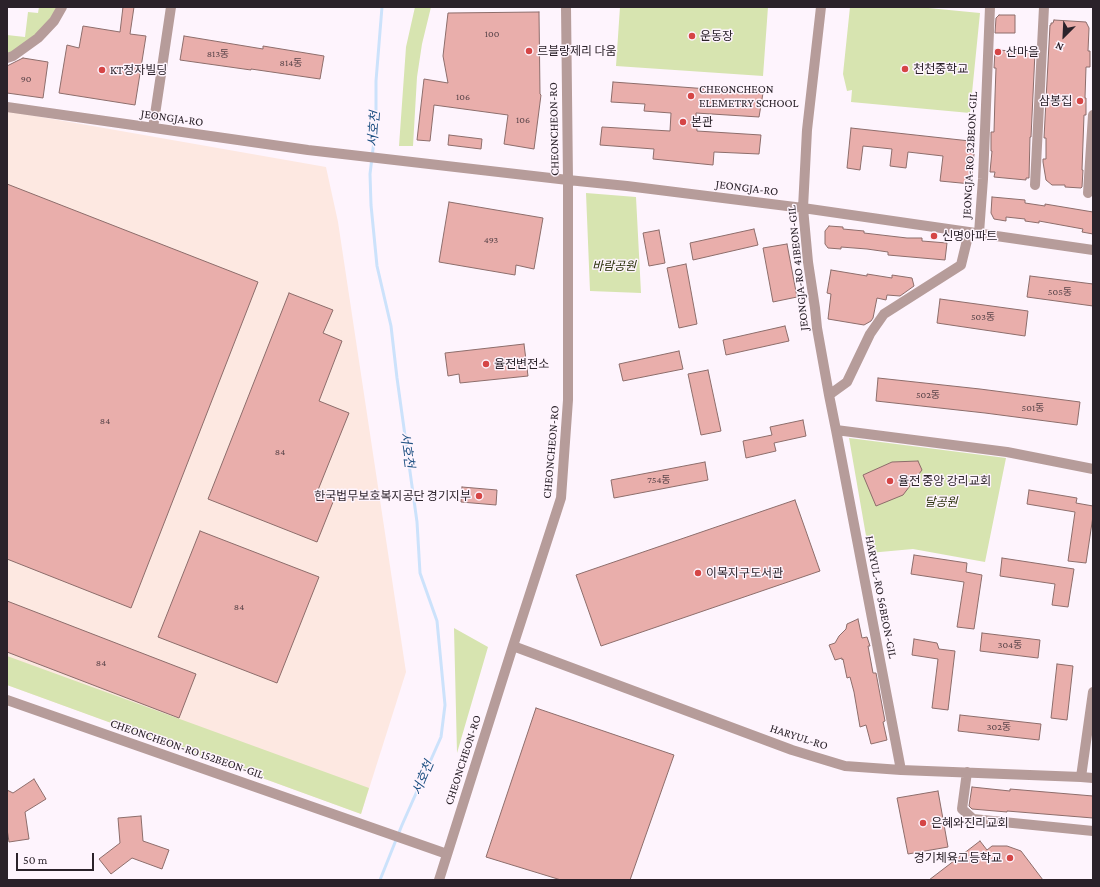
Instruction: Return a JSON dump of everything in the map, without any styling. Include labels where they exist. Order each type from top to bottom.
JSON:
[{"type":"street","points":[[7,58],[13,56],[38,38],[54,21],[62,7]]},
{"type":"street","points":[[152,128],[171,7]]},
{"type":"street","name":"CHEONCHEON-RO","points":[[439,880],[561,498],[568,400],[566,7]]},
{"type":"street","name":"JEONGJA-RO 41BEON-GIL","points":[[821,7],[807,130],[803,208],[808,262],[817,328],[836,430]]},
{"type":"street","name":"JEONGJA-RO 32BEON-GIL","points":[[979,233],[983,178],[990,7]]},
{"type":"street","points":[[1035,185],[1044,7]]},
{"type":"street","name":"JEONGJA-RO","points":[[7,107],[308,150],[626,186],[803,208],[1093,250]]},
{"type":"street","points":[[1088,193],[1093,115]]},
{"type":"street","points":[[829,395],[847,382],[870,334],[884,314],[961,265],[969,232]]},
{"type":"street","points":[[836,430],[1007,452],[1093,469]]},
{"type":"street","name":"HARYUL-RO 56BEON-GIL","points":[[836,430],[901,770]]},
{"type":"street","name":"HARYUL-RO","points":[[513,646],[792,750],[845,766],[901,770],[1093,778]]},
{"type":"street","points":[[1081,777],[1093,692]]},
{"type":"street","name":"CHEONCHEON-RO 152BEON-GIL","points":[[7,700],[447,854]]},
{"type":"street","points":[[967,772],[962,809],[973,819],[1093,831]]},
{"type":"shaded area","points":[[7,111],[326,167],[338,222],[406,672],[361,814],[7,685]]},
{"type":"green space","points":[[39,7],[59,7],[37,37],[7,55],[7,35],[25,37],[28,12],[38,13]]},
{"type":"green space","points":[[415,7],[431,7],[422,44],[417,77],[413,146],[399,146],[406,47]]},
{"type":"green space","name":"운동장","points":[[620,7],[768,7],[763,76],[616,66]]},
{"type":"green space","points":[[850,7],[918,7],[980,13],[970,113],[851,102],[852,90],[847,91],[843,74]]},
{"type":"green space","name":"바람공원","points":[[586,193],[636,197],[641,293],[590,291]]},
{"type":"green space","name":"달공원","points":[[849,438],[1006,458],[985,562],[913,549],[869,553]]},
{"type":"green space","points":[[454,628],[488,647],[457,753]]},
{"type":"green space","points":[[7,656],[369,788],[361,814],[7,685]]},
{"type":"building","name":"KT정자빌딩","points":[[123,7],[134,7],[130,34],[146,36],[135,105],[59,93],[67,45],[79,48],[83,26],[120,32]]},
{"type":"building","points":[[539,12],[541,95],[534,149],[504,144],[508,115],[434,105],[430,141],[417,140],[424,79],[448,83],[443,56],[448,13]]},
{"type":"building","points":[[999,15],[1015,15],[1015,33],[995,33],[996,18]]},
{"type":"building","points":[[1054,20],[1086,22],[1089,28],[1088,51],[1090,51],[1090,67],[1086,67],[1086,115],[1084,115],[1083,170],[1081,188],[1065,187],[1065,185],[1052,185],[1046,180],[1043,162],[1043,159],[1046,159],[1046,138],[1044,138],[1050,25]]},
{"type":"building","points":[[184,36],[263,49],[263,46],[324,56],[320,79],[180,60]]},
{"type":"building","points":[[995,50],[1035,52],[1029,178],[1026,178],[1026,180],[994,177],[995,172],[990,172],[992,151],[991,132],[994,132],[996,68],[994,68]]},
{"type":"building","points":[[23,58],[48,62],[43,98],[7,93],[7,66]]},
{"type":"building","name":"본관","points":[[613,82],[763,93],[759,117],[696,113],[697,131],[761,135],[759,154],[714,152],[713,165],[653,159],[654,149],[600,145],[602,127],[670,131],[671,113],[644,111],[645,104],[611,102]]},
{"type":"building","points":[[851,128],[970,141],[969,150],[974,154],[971,184],[940,181],[943,156],[908,152],[906,168],[890,166],[892,149],[863,146],[860,170],[847,168]]},
{"type":"building","points":[[449,135],[482,139],[481,149],[448,145]]},
{"type":"building","points":[[7,184],[258,282],[131,608],[7,559]]},
{"type":"building","points":[[992,197],[1025,200],[1025,203],[1045,206],[1045,204],[1093,212],[1093,234],[1082,232],[1083,229],[1039,221],[1039,223],[1025,221],[1025,219],[1006,217],[1006,221],[994,219],[991,213]]},
{"type":"building","points":[[449,202],[543,218],[534,269],[516,265],[515,275],[439,262]]},
{"type":"building","points":[[829,226],[864,231],[864,233],[907,238],[922,238],[922,241],[947,243],[945,260],[888,255],[888,252],[867,249],[841,247],[841,249],[828,248],[825,244],[825,231]]},
{"type":"building","points":[[754,229],[758,245],[693,260],[690,243]]},
{"type":"building","points":[[659,230],[665,263],[649,266],[643,233]]},
{"type":"building","points":[[787,244],[797,297],[773,302],[763,248]]},
{"type":"building","points":[[686,264],[697,324],[679,328],[667,268]]},
{"type":"building","points":[[831,270],[867,276],[867,274],[892,278],[892,275],[912,278],[914,286],[900,296],[887,295],[886,300],[877,298],[873,318],[864,325],[828,319],[831,294],[827,293]]},
{"type":"building","points":[[1030,276],[1093,284],[1093,306],[1027,297]]},
{"type":"building","points":[[289,293],[333,310],[323,333],[342,341],[319,401],[349,413],[318,490],[335,497],[317,542],[208,499]]},
{"type":"building","points":[[940,299],[1028,311],[1025,336],[937,323]]},
{"type":"building","points":[[785,326],[789,341],[726,355],[723,340]]},
{"type":"building","name":"율전변전소","points":[[524,344],[528,376],[460,383],[459,374],[448,376],[445,353]]},
{"type":"building","points":[[679,351],[683,369],[623,381],[619,364]]},
{"type":"building","points":[[708,370],[721,431],[701,435],[688,374]]},
{"type":"building","points":[[878,378],[1080,402],[1077,425],[876,401]]},
{"type":"building","points":[[803,420],[806,436],[774,443],[776,451],[746,458],[743,441],[772,435],[770,427]]},
{"type":"building","name":"율전 중앙 강리교회","points":[[918,461],[922,470],[903,495],[876,506],[863,475],[892,462]]},
{"type":"building","points":[[705,462],[708,480],[614,498],[611,480]]},
{"type":"building","name":"한국법무보호복지공단 경기지부","points":[[462,487],[497,490],[496,505],[461,502]]},
{"type":"building","points":[[1029,490],[1077,498],[1076,503],[1093,506],[1093,516],[1086,563],[1068,561],[1075,512],[1027,504]]},
{"type":"building","name":"이목지구도서관","points":[[795,500],[820,571],[601,646],[576,575]]},
{"type":"building","points":[[200,531],[319,577],[277,683],[158,637]]},
{"type":"building","points":[[914,555],[967,563],[966,572],[982,575],[974,629],[957,627],[964,582],[911,574]]},
{"type":"building","points":[[1002,558],[1074,569],[1068,607],[1052,605],[1055,584],[1000,576]]},
{"type":"building","points":[[7,601],[196,674],[179,718],[7,652]]},
{"type":"building","points":[[858,619],[862,638],[867,637],[870,646],[868,646],[873,673],[876,673],[887,740],[871,744],[866,725],[860,727],[854,692],[850,677],[847,678],[843,659],[835,660],[829,645],[835,643],[846,629],[847,624]]},
{"type":"building","points":[[982,633],[1040,640],[1038,658],[980,651]]},
{"type":"building","points":[[914,639],[937,643],[939,649],[955,651],[948,710],[932,708],[938,659],[912,655]]},
{"type":"building","points":[[1057,664],[1073,666],[1067,720],[1051,718]]},
{"type":"building","points":[[536,708],[674,755],[630,880],[561,880],[486,857]]},
{"type":"building","points":[[960,715],[1041,724],[1039,740],[958,731]]},
{"type":"building","points":[[34,779],[46,799],[25,812],[29,839],[9,842],[7,829],[7,790],[13,793]]},
{"type":"building","points":[[972,787],[1093,796],[1093,818],[972,809],[969,806]]},
{"type":"building","name":"은혜와진리교회","points":[[938,791],[948,847],[908,854],[897,798]]},
{"type":"building","points":[[141,816],[143,841],[169,850],[162,869],[132,858],[111,874],[99,859],[120,843],[118,818]]},
{"type":"building","points":[[980,841],[987,850],[992,846],[1007,846],[1021,851],[1043,880],[929,880]]},
{"type":"waterway","name":"서호천","points":[[380,880],[402,825],[441,737],[445,705],[437,621],[420,573],[417,522],[391,326],[377,266],[371,205],[370,174],[376,124],[376,81],[382,7]]},
{"type":"place","name":"운동장","points":[[692,36]]},
{"type":"place","name":"르블랑제리 다움","points":[[529,51]]},
{"type":"place","name":"산마을","points":[[998,52]]},
{"type":"place","name":"천천중학교","points":[[905,69]]},
{"type":"place","name":"KT정자빌딩","points":[[102,70]]},
{"type":"place","name":"CHEONCHEON ELEMETRY SCHOOL","points":[[691,96]]},
{"type":"place","name":"삼봉집","points":[[1080,101]]},
{"type":"place","name":"본관","points":[[683,122]]},
{"type":"place","name":"신명아파트","points":[[934,236]]},
{"type":"place","name":"율전변전소","points":[[486,364]]},
{"type":"place","name":"율전 중앙 강리교회","points":[[890,481]]},
{"type":"place","name":"한국법무보호복지공단 경기지부","points":[[479,496]]},
{"type":"place","name":"이목지구도서관","points":[[698,573]]},
{"type":"place","name":"은혜와진리교회","points":[[923,823]]},
{"type":"place","name":"경기체육고등학교","points":[[1010,858]]}]
